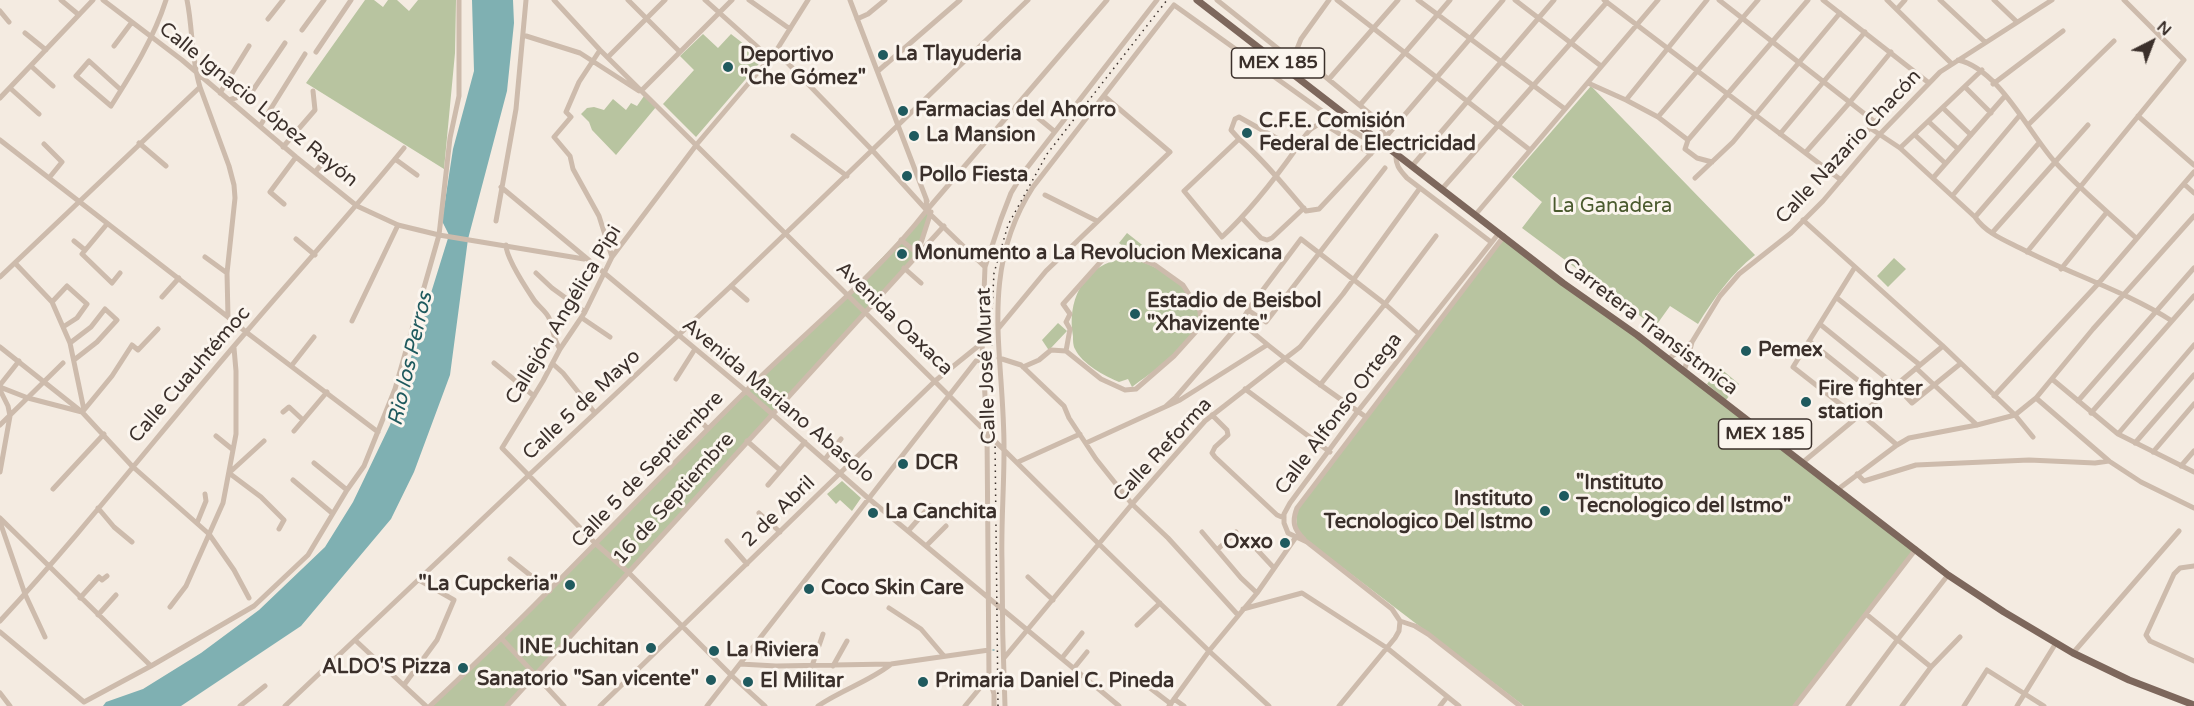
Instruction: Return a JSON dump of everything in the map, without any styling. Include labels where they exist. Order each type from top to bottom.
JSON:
[{"type":"main road","name":"Carretera Transistmica","points":[[1197,0],[1563,283],[1668,359],[1948,575],[2073,653],[2177,703],[2194,705]]},
{"type":"street","points":[[61,0],[79,15]]},
{"type":"street","points":[[0,98],[93,0]]},
{"type":"street","name":"Calle Ignacio López Rayón","points":[[103,0],[195,71],[283,147],[357,206],[398,225],[441,235],[585,259]]},
{"type":"street","points":[[121,90],[89,61],[76,76],[111,106],[121,90],[151,37],[166,0]]},
{"type":"street","points":[[187,0],[195,71],[234,185],[235,204],[227,273],[228,316]]},
{"type":"street","points":[[268,19],[283,0]]},
{"type":"street","points":[[302,30],[324,0]]},
{"type":"street","points":[[316,52],[351,0]]},
{"type":"street","points":[[0,632],[84,702],[254,606],[308,555],[346,490],[364,466],[395,389],[441,235],[450,138],[461,75],[459,0]]},
{"type":"street","points":[[496,221],[516,109],[526,0]]},
{"type":"street","name":"Avenida Oaxaca","points":[[554,0],[600,50],[785,234],[1099,544],[1269,706]]},
{"type":"street","points":[[628,0],[680,52]]},
{"type":"street","points":[[608,57],[665,0]]},
{"type":"street","points":[[705,0],[770,58]]},
{"type":"street","points":[[524,35],[580,53],[639,92],[732,0]]},
{"type":"street","points":[[749,0],[790,29]]},
{"type":"street","name":"Callejón Angélica Pipi","points":[[529,475],[502,448],[560,349],[584,315],[612,257],[697,144],[776,51],[808,0]]},
{"type":"street","points":[[850,0],[900,126],[930,211],[917,253],[901,240]]},
{"type":"street","points":[[857,19],[868,14],[885,0]]},
{"type":"street","points":[[878,71],[960,0]]},
{"type":"street","name":"Calle 5 de Mayo","points":[[285,706],[679,336],[900,126],[1028,0]]},
{"type":"street","name":"Calle 5 de Septiembre","points":[[428,706],[502,639],[746,391],[930,211],[1107,0]]},
{"type":"street","points":[[994,706],[994,694],[989,676],[987,432],[982,343],[985,267],[1011,193],[1023,173],[1157,0]]},
{"type":"street","points":[[1217,0],[1286,55],[1291,57],[1299,55]]},
{"type":"street","points":[[1329,0],[1301,39],[1297,49],[1299,55],[1374,117],[1382,142]]},
{"type":"street","points":[[1337,0],[1530,150]]},
{"type":"street","points":[[1345,6],[1351,0]]},
{"type":"street","points":[[1329,79],[1398,0]]},
{"type":"street","points":[[1418,0],[1565,109]]},
{"type":"street","points":[[1360,105],[1450,0]]},
{"type":"street","points":[[1296,149],[1239,117],[1235,118],[1231,130],[1239,139],[1306,211],[1319,209],[1382,142],[1503,0]]},
{"type":"street","points":[[1515,0],[1601,66]]},
{"type":"street","points":[[1412,166],[1554,0]]},
{"type":"street","points":[[1476,214],[1658,0]]},
{"type":"street","points":[[1626,100],[1707,0]]},
{"type":"street","points":[[1719,0],[1875,122]]},
{"type":"street","points":[[1658,117],[1758,0]]},
{"type":"street","points":[[1712,162],[1690,154],[1685,149],[1688,140],[1808,0]]},
{"type":"street","points":[[1823,0],[1929,83]]},
{"type":"street","points":[[1887,0],[1955,62],[1970,63],[1982,70],[2005,96],[2055,162],[2080,188],[2136,238]]},
{"type":"street","points":[[1897,9],[1905,0]]},
{"type":"street","points":[[1940,0],[1985,42]]},
{"type":"street","points":[[1994,0],[2017,22]]},
{"type":"street","name":"Calle Nazario Chacón","points":[[1684,372],[1692,342],[1720,296],[1740,274],[1791,233],[1880,134],[1940,72],[2052,0]]},
{"type":"street","points":[[2026,252],[2184,60],[2124,0]]},
{"type":"street","points":[[1442,189],[1534,86],[1605,1],[1840,180]]},
{"type":"street","name":"Calle José Murat","points":[[1006,705],[1002,560],[1005,449],[998,329],[1000,270],[1010,232],[1033,187],[1171,6],[1176,6],[1336,121],[1382,142]]},
{"type":"street","points":[[0,11],[9,22]]},
{"type":"street","points":[[1695,178],[1733,142],[1840,13]]},
{"type":"street","points":[[114,46],[132,22]]},
{"type":"street","points":[[1993,84],[2063,31]]},
{"type":"street","points":[[1780,134],[1865,32]]},
{"type":"street","points":[[25,33],[46,50]]},
{"type":"street","points":[[2028,125],[2114,41]]},
{"type":"street","points":[[229,100],[251,93],[285,43]]},
{"type":"street","points":[[220,93],[249,46]]},
{"type":"street","points":[[600,50],[579,82],[566,112],[571,117],[554,137],[570,156],[573,169],[599,216],[612,257]]},
{"type":"street","points":[[776,51],[985,267]]},
{"type":"street","points":[[1806,152],[1891,52]]},
{"type":"street","points":[[260,126],[305,54]]},
{"type":"street","points":[[31,66],[52,86]]},
{"type":"street","points":[[1900,148],[1982,70]]},
{"type":"street","points":[[1830,171],[1919,75]]},
{"type":"street","points":[[1588,83],[1658,117],[1688,140]]},
{"type":"street","points":[[0,277],[200,87]]},
{"type":"street","points":[[1965,87],[1991,113]]},
{"type":"street","points":[[10,88],[39,114]]},
{"type":"street","points":[[283,147],[315,110],[313,91]]},
{"type":"street","points":[[998,329],[1046,271],[1170,152],[1104,96]]},
{"type":"street","points":[[1933,178],[2005,96]]},
{"type":"street","points":[[1020,103],[1054,131]]},
{"type":"street","points":[[1943,108],[1971,135]]},
{"type":"street","points":[[1953,195],[2020,115]]},
{"type":"street","points":[[2138,116],[2194,165]]},
{"type":"street","points":[[1929,122],[1958,149]]},
{"type":"street","points":[[1239,139],[1184,191],[1222,237],[1242,218],[1276,178],[1317,124],[1324,124],[1371,154]]},
{"type":"street","points":[[1992,233],[2088,125]]},
{"type":"street","points":[[1870,128],[1900,148],[1992,233],[2026,252],[2156,311],[2172,321]]},
{"type":"street","points":[[1915,135],[1945,163]]},
{"type":"street","points":[[793,136],[847,176]]},
{"type":"street","points":[[0,140],[378,432]]},
{"type":"street","points":[[139,143],[166,166]]},
{"type":"street","points":[[1976,217],[2039,143]]},
{"type":"street","points":[[44,144],[63,162],[48,178]]},
{"type":"street","name":"Calle Cuauhtémoc","points":[[0,621],[49,567],[132,466],[357,206],[404,148]]},
{"type":"street","points":[[1396,154],[1395,161],[1401,172],[1491,242]]},
{"type":"street","points":[[284,204],[270,192],[296,157]]},
{"type":"street","points":[[315,172],[328,157],[332,159]]},
{"type":"street","points":[[395,159],[417,175]]},
{"type":"street","points":[[1248,310],[1266,322],[1385,168]]},
{"type":"street","points":[[1994,396],[2097,285],[2194,172]]},
{"type":"street","points":[[2184,184],[2194,193]]},
{"type":"street","name":"Avenida Mariano Abasolo","points":[[501,187],[746,391],[868,498],[1119,706]]},
{"type":"street","name":"Calle Reforma","points":[[1004,658],[1132,504],[1205,421],[1300,347],[1353,280],[1420,188]]},
{"type":"street","points":[[1045,195],[1097,221]]},
{"type":"street","points":[[1242,218],[1261,238],[1267,240],[1304,208]]},
{"type":"street","points":[[2061,268],[2107,212]]},
{"type":"street","points":[[1837,490],[1896,445],[1909,438],[2015,415],[2036,398],[2194,216]]},
{"type":"street","points":[[1803,220],[1943,346],[2015,415],[2033,437]]},
{"type":"street","points":[[107,224],[82,254],[112,283],[120,273]]},
{"type":"street","points":[[352,321],[398,225]]},
{"type":"street","name":"16 de Septiembre","points":[[507,706],[904,267],[944,226]]},
{"type":"street","points":[[1172,703],[1209,651],[1257,593],[1297,536],[1293,519],[1297,508],[1502,235]]},
{"type":"street","name":"Calle Alfonso Ortega","points":[[1400,621],[1392,609],[1307,542],[1288,532],[1284,518],[1290,502],[1418,333],[1491,242],[1502,235]]},
{"type":"street","points":[[1320,385],[1436,236]]},
{"type":"street","points":[[296,239],[315,255]]},
{"type":"street","points":[[1166,406],[1241,322],[1301,239],[1385,304],[1425,339]]},
{"type":"street","points":[[74,241],[85,250]]},
{"type":"street","points":[[506,245],[506,251],[534,299],[549,318],[551,332],[560,349]]},
{"type":"street","points":[[1023,367],[1039,360],[1051,350],[1066,351],[1101,379],[1125,390],[1136,389],[1174,356],[1201,326],[1202,316],[1183,285],[1155,265],[1121,251],[1105,257],[1063,304],[1070,314],[1066,322],[1070,329],[1066,351]]},
{"type":"street","points":[[205,257],[227,273]]},
{"type":"street","points":[[15,263],[52,302],[70,343],[83,411]]},
{"type":"street","points":[[904,267],[921,284]]},
{"type":"street","points":[[1855,267],[1793,367],[1896,445]]},
{"type":"street","points":[[2078,401],[2194,268]]},
{"type":"street","points":[[536,273],[610,337]]},
{"type":"street","points":[[162,297],[179,278]]},
{"type":"street","points":[[52,302],[67,286],[87,304],[77,318],[63,327]]},
{"type":"street","points":[[731,286],[747,300]]},
{"type":"street","points":[[1837,298],[1918,366],[1933,385],[1977,425]]},
{"type":"street","points":[[2091,413],[2193,298]]},
{"type":"street","points":[[70,343],[91,327],[105,309],[117,320],[97,342],[74,360]]},
{"type":"street","points":[[1241,322],[1284,358],[1366,417]]},
{"type":"street","points":[[1821,325],[1895,385],[1912,404],[1960,364]]},
{"type":"street","points":[[83,411],[112,376],[132,345],[138,350],[158,329]]},
{"type":"street","points":[[292,366],[314,337]]},
{"type":"street","points":[[1809,341],[1880,398]]},
{"type":"street","name":"Calle Nazario Chacón","points":[[1668,359],[1692,342]]},
{"type":"street","name":"2 de Abril","points":[[600,706],[935,381],[982,343]]},
{"type":"street","points":[[1086,443],[1180,400],[1267,345]]},
{"type":"street","points":[[2118,434],[2194,345]]},
{"type":"street","points":[[1802,463],[1943,346]]},
{"type":"street","points":[[0,347],[83,411],[132,466],[209,534],[234,570],[249,598]]},
{"type":"street","points":[[170,607],[186,586],[223,503],[236,434],[234,348]]},
{"type":"street","points":[[676,379],[695,349]]},
{"type":"street","points":[[999,358],[1023,367],[1064,406],[1096,459],[1132,504],[1168,538],[1238,615]]},
{"type":"street","points":[[707,706],[976,361],[984,359]]},
{"type":"street","points":[[0,388],[19,362]]},
{"type":"street","points":[[0,425],[63,363]]},
{"type":"street","points":[[494,363],[534,396]]},
{"type":"street","points":[[552,364],[564,373],[595,413]]},
{"type":"street","points":[[2135,443],[2194,375]]},
{"type":"street","points":[[2052,379],[2118,434],[2194,472]]},
{"type":"street","points":[[0,388],[28,398],[83,411]]},
{"type":"street","points":[[0,388],[10,416],[0,472]]},
{"type":"street","points":[[1245,389],[1335,457]]},
{"type":"street","points":[[294,431],[327,392]]},
{"type":"street","points":[[2036,398],[2109,461],[2141,482],[2194,508]]},
{"type":"street","points":[[2153,452],[2194,404]]},
{"type":"street","points":[[283,412],[289,407],[303,420]]},
{"type":"street","points":[[693,413],[708,429]]},
{"type":"street","points":[[1212,415],[1227,430],[1228,435],[1215,447],[1212,453],[1215,458],[1277,515],[1284,518]]},
{"type":"street","points":[[53,489],[104,434]]},
{"type":"street","points":[[1018,462],[1080,434]]},
{"type":"street","points":[[216,436],[232,449]]},
{"type":"street","points":[[825,459],[841,439]]},
{"type":"street","points":[[229,472],[264,441]]},
{"type":"street","points":[[747,441],[780,470]]},
{"type":"street","points":[[768,485],[805,442]]},
{"type":"street","points":[[2181,466],[2194,451]]},
{"type":"street","points":[[1857,474],[1864,481],[1916,465],[2028,460],[2095,463],[2109,461]]},
{"type":"street","points":[[314,463],[346,490]]},
{"type":"street","points":[[229,472],[261,497],[284,520],[279,529]]},
{"type":"street","points":[[529,475],[596,544],[628,572],[765,706]]},
{"type":"street","points":[[293,480],[332,513]]},
{"type":"street","points":[[197,524],[206,501],[206,494]]},
{"type":"street","points":[[909,530],[930,506]]},
{"type":"street","points":[[98,508],[114,527],[132,542]]},
{"type":"street","points":[[759,513],[780,532]]},
{"type":"street","points":[[0,520],[151,666]]},
{"type":"street","points":[[0,520],[25,594],[45,637]]},
{"type":"street","points":[[926,546],[946,526]]},
{"type":"street","points":[[2073,653],[2179,531]]},
{"type":"street","points":[[1202,532],[1241,578],[1257,593]]},
{"type":"street","points":[[1218,549],[1236,532]]},
{"type":"street","points":[[1248,540],[1274,568]]},
{"type":"street","points":[[727,541],[747,564]]},
{"type":"street","points":[[1805,706],[1797,704],[1916,549]]},
{"type":"street","points":[[510,559],[550,591]]},
{"type":"street","points":[[2194,566],[2180,568],[2174,574],[2146,635],[2150,640],[2194,661]]},
{"type":"street","points":[[1848,706],[1948,575]]},
{"type":"street","points":[[80,598],[99,577],[102,579],[107,576]]},
{"type":"street","points":[[1028,577],[1053,600]]},
{"type":"street","points":[[404,685],[436,640],[454,600],[419,580]]},
{"type":"street","points":[[1243,609],[1302,593],[1387,648],[1459,706]]},
{"type":"street","points":[[98,615],[116,595]]},
{"type":"street","points":[[1137,625],[1160,603]]},
{"type":"street","points":[[889,608],[921,629],[944,656]]},
{"type":"street","points":[[1866,614],[1931,667]]},
{"type":"street","points":[[1340,706],[1399,631],[1400,621],[1428,634],[1520,706]]},
{"type":"street","points":[[1062,658],[1082,633]]},
{"type":"street","points":[[812,666],[823,634]]},
{"type":"street","points":[[1902,706],[1931,667],[1960,637]]},
{"type":"street","points":[[502,639],[564,706]]},
{"type":"street","points":[[355,640],[428,706]]},
{"type":"street","points":[[833,666],[847,641]]},
{"type":"street","points":[[2017,706],[2056,643]]},
{"type":"street","points":[[740,664],[812,666],[891,664],[989,650]]},
{"type":"street","points":[[1074,668],[1087,652]]},
{"type":"street","points":[[818,706],[833,695],[882,672],[891,664]]},
{"type":"street","points":[[1964,706],[1987,670],[2044,706]]},
{"type":"street","points":[[964,706],[989,676]]},
{"type":"street","points":[[240,706],[265,686]]},
{"type":"street","points":[[1150,688],[1172,703],[1184,706]]},
{"type":"street","points":[[1,697],[10,706]]},
{"type":"street","points":[[1440,706],[1447,697]]},
{"type":"street","points":[[292,700],[298,706]]},
{"type":"green space","points":[[365,0],[374,0],[383,7],[388,0],[397,0],[409,11],[418,0],[456,0],[455,53],[444,169],[306,83]]},
{"type":"green space","points":[[703,34],[718,48],[731,34],[763,59],[696,137],[663,104],[694,70],[680,56]]},
{"type":"green space","name":"La Ganadera","points":[[1591,86],[1755,255],[1738,270],[1698,324],[1670,306],[1655,327],[1522,228],[1542,202],[1512,177]]},
{"type":"green space","points":[[644,96],[656,107],[616,155],[592,130],[589,122],[581,114],[587,108],[594,107],[604,110],[613,99],[626,110],[631,103],[637,106]]},
{"type":"green space","points":[[931,207],[917,253],[507,706],[430,706],[746,391],[847,294]]},
{"type":"green space","points":[[1127,233],[1146,248],[1138,258],[1119,243]]},
{"type":"green space","name":"\"Instituto Tecnologico del Istmo\"","points":[[1504,236],[1916,549],[1793,706],[1524,706],[1296,532],[1297,508]]},
{"type":"green space","name":"Estadio de Beisbol \"Xhavizente\"","points":[[1120,252],[1170,276],[1189,293],[1198,309],[1198,323],[1191,338],[1179,351],[1132,387],[1128,379],[1119,382],[1088,364],[1078,354],[1073,343],[1072,311],[1080,289],[1095,271],[1117,260]]},
{"type":"green space","points":[[1894,258],[1906,269],[1888,287],[1877,276]]},
{"type":"green space","points":[[1058,323],[1067,331],[1048,349],[1042,340]]},
{"type":"green space","points":[[1720,368],[1739,384],[1726,400],[1707,384]]},
{"type":"green space","points":[[842,481],[861,498],[852,511],[840,500],[836,504],[827,494]]},
{"type":"water","name":"Rio los Perros","points":[[472,0],[513,0],[514,23],[507,91],[468,239],[450,375],[414,472],[391,519],[301,626],[181,706],[103,706],[106,702],[143,689],[201,653],[259,610],[325,547],[353,502],[390,425],[449,235],[442,221],[453,149],[474,71]]},
{"type":"railway","points":[[998,706],[995,440],[991,329],[994,273],[1008,225],[1047,154],[1167,0]]},
{"type":"place","name":"La Tlayuderia","points":[[883,55]]},
{"type":"place","name":"Deportivo \"Che Gómez\"","points":[[728,67]]},
{"type":"place","name":"Farmacias del Ahorro","points":[[903,111]]},
{"type":"place","name":"C.F.E. Comisión Federal de Electricidad","points":[[1247,133]]},
{"type":"place","name":"La Mansion","points":[[914,136]]},
{"type":"place","name":"Pollo Fiesta","points":[[907,176]]},
{"type":"place","name":"Monumento a La Revolucion Mexicana","points":[[902,254]]},
{"type":"place","name":"Estadio de Beisbol \"Xhavizente\"","points":[[1135,314]]},
{"type":"place","name":"Pemex","points":[[1746,351]]},
{"type":"place","name":"Fire fighter station","points":[[1806,402]]},
{"type":"place","name":"DCR","points":[[903,464]]},
{"type":"place","name":"\"Instituto Tecnologico del Istmo\"","points":[[1564,496]]},
{"type":"place","name":"Instituto Tecnologico Del Istmo","points":[[1545,511]]},
{"type":"place","name":"La Canchita","points":[[873,513]]},
{"type":"place","name":"Oxxo","points":[[1285,543]]},
{"type":"place","name":"\"La Cupckeria\"","points":[[570,585]]},
{"type":"place","name":"Coco Skin Care","points":[[809,589]]},
{"type":"place","name":"INE Juchitan","points":[[651,648]]},
{"type":"place","name":"La Riviera","points":[[714,651]]},
{"type":"place","name":"ALDO'S Pizza","points":[[463,668]]},
{"type":"place","name":"Sanatorio \"San vicente\"","points":[[711,680]]},
{"type":"place","name":"El Militar","points":[[748,682]]},
{"type":"place","name":"Primaria Daniel C. Pineda","points":[[923,682]]}]
